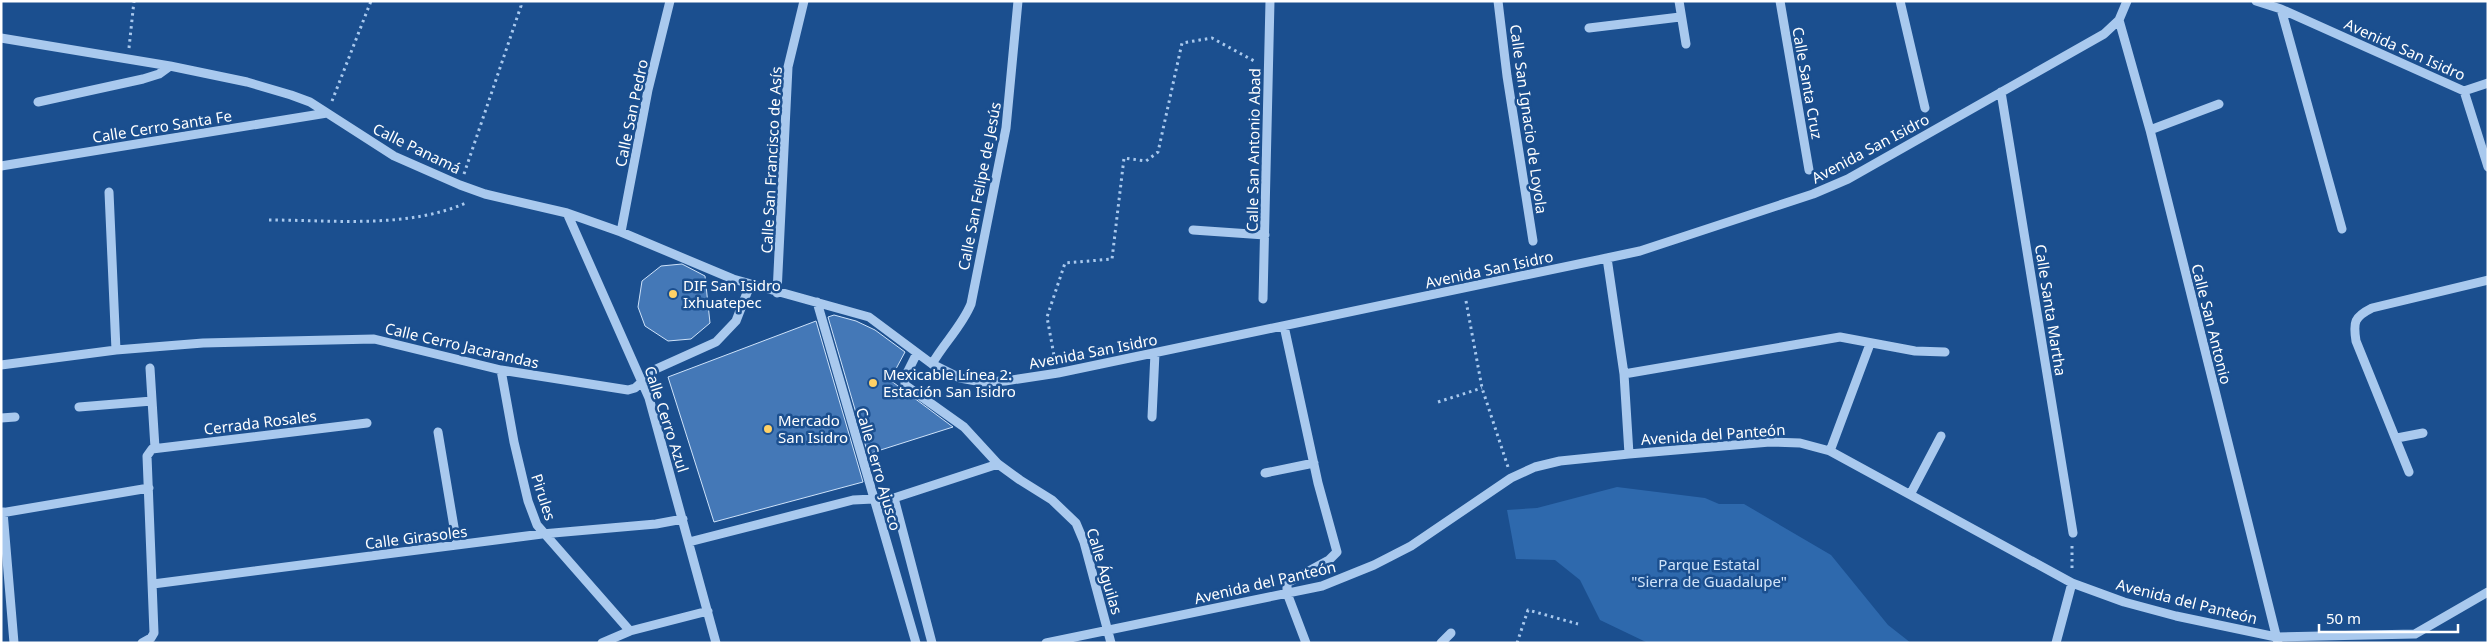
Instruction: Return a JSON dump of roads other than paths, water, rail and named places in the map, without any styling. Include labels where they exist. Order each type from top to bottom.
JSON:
[{"type":"street","name":"Calle San Pedro","points":[[621,232],[648,90],[670,1]]},
{"type":"street","name":"Calle San Francisco de Asís","points":[[777,293],[788,67],[804,1]]},
{"type":"street","name":"Calle San Felipe de Jesús","points":[[932,364],[966,316],[970,304],[1006,128],[1018,1]]},
{"type":"street","name":"Calle San Antonio Abad","points":[[1263,298],[1270,1]]},
{"type":"street","name":"Calle San Ignacio de Loyola","points":[[1498,1],[1507,76],[1533,241]]},
{"type":"street","points":[[1679,1],[1680,17],[1686,44]]},
{"type":"street","name":"Calle Santa Cruz","points":[[1780,1],[1809,170]]},
{"type":"street","points":[[1900,1],[1925,108]]},
{"type":"street","name":"Avenida San Isidro","points":[[817,302],[869,317],[932,364],[960,378],[982,382],[1005,381],[1058,374],[1640,251],[1813,194],[1848,179],[2104,34],[2119,20],[2127,1]]},
{"type":"street","name":"Avenida San Isidro","points":[[2256,1],[2281,9],[2464,91],[2488,82]]},
{"type":"street","points":[[2281,9],[2342,229]]},
{"type":"street","points":[[1589,28],[1680,17]]},
{"type":"street","name":"Calle San Antonio","points":[[2119,20],[2150,130],[2277,640]]},
{"type":"street","name":"Calle Panamá","points":[[1,38],[170,66],[247,82],[291,95],[310,102],[394,156],[460,185],[485,194],[567,212],[750,285],[817,302]]},
{"type":"street","points":[[38,102],[143,79],[159,74],[170,66]]},
{"type":"street","points":[[2464,91],[2488,167]]},
{"type":"street","name":"Calle Santa Martha","points":[[2001,92],[2072,534]]},
{"type":"street","points":[[2150,130],[2219,104]]},
{"type":"street","name":"Calle Cerro Santa Fe","points":[[1,166],[326,113]]},
{"type":"street","points":[[109,192],[116,350]]},
{"type":"street","name":"Calle Cerro Azul","points":[[567,212],[642,381],[652,408],[716,643]]},
{"type":"street","points":[[1193,230],[1265,236]]},
{"type":"street","points":[[1607,258],[1624,374],[1629,454]]},
{"type":"street","points":[[2409,472],[2397,438],[2356,341],[2353,326],[2360,314],[2372,308],[2488,280]]},
{"type":"street","name":"Calle Cerro Jacarandas","points":[[1,364],[116,350],[203,343],[374,339],[502,370],[622,391],[635,388],[656,369],[716,342],[736,321],[750,285]]},
{"type":"street","name":"Calle Cerro Ajusco","points":[[817,302],[916,643]]},
{"type":"street","points":[[1284,326],[1314,463],[1337,552],[1329,560],[1287,583],[1287,593],[1306,643]]},
{"type":"street","points":[[1624,374],[1840,336],[1870,344],[1915,351],[1945,352]]},
{"type":"street","points":[[1830,451],[1870,344]]},
{"type":"street","name":"Calle Águilas","points":[[917,353],[905,376],[905,385],[964,427],[998,464],[1052,500],[1076,523],[1084,542],[1111,643]]},
{"type":"street","points":[[1152,417],[1155,353]]},
{"type":"street","points":[[142,643],[151,638],[154,625],[147,456],[156,448],[150,368]]},
{"type":"street","name":"Pirules","points":[[502,370],[514,442],[528,501],[542,534],[630,631]]},
{"type":"street","points":[[80,407],[152,401]]},
{"type":"street","points":[[1,418],[15,417]]},
{"type":"street","name":"Cerrada Rosales","points":[[156,448],[368,423]]},
{"type":"street","points":[[438,432],[457,546]]},
{"type":"street","points":[[2397,438],[2423,433]]},
{"type":"street","points":[[1911,494],[1941,436]]},
{"type":"street","name":"Avenida del Panteón","points":[[1046,643],[1322,586],[1374,565],[1410,546],[1512,478],[1535,467],[1560,461],[1770,442],[1800,443],[1830,451],[2072,583],[2124,602],[2167,614],[2277,640],[2417,638],[2488,592]]},
{"type":"street","points":[[1265,472],[1314,463]]},
{"type":"street","points":[[689,542],[853,500],[894,498],[998,464]]},
{"type":"street","points":[[14,643],[2,513],[149,488]]},
{"type":"street","points":[[894,498],[932,643]]},
{"type":"street","name":"Calle Girasoles","points":[[152,584],[542,534],[656,524],[683,519]]},
{"type":"street","points":[[2056,643],[2072,583]]},
{"type":"street","points":[[602,643],[630,631],[708,611]]},
{"type":"street","points":[[1442,643],[1451,633]]},
{"type":"place","name":"DIF San Isidro Ixhuatepec","points":[[673,294]]},
{"type":"place","name":"Mexicable Línea 2: Estación San Isidro","points":[[873,383]]},
{"type":"place","name":"Mercado San Isidro","points":[[768,429]]},
{"type":"park label","name":"Parque Estatal \"Sierra de Guadalupe\"","points":[[1709,572]]}]
